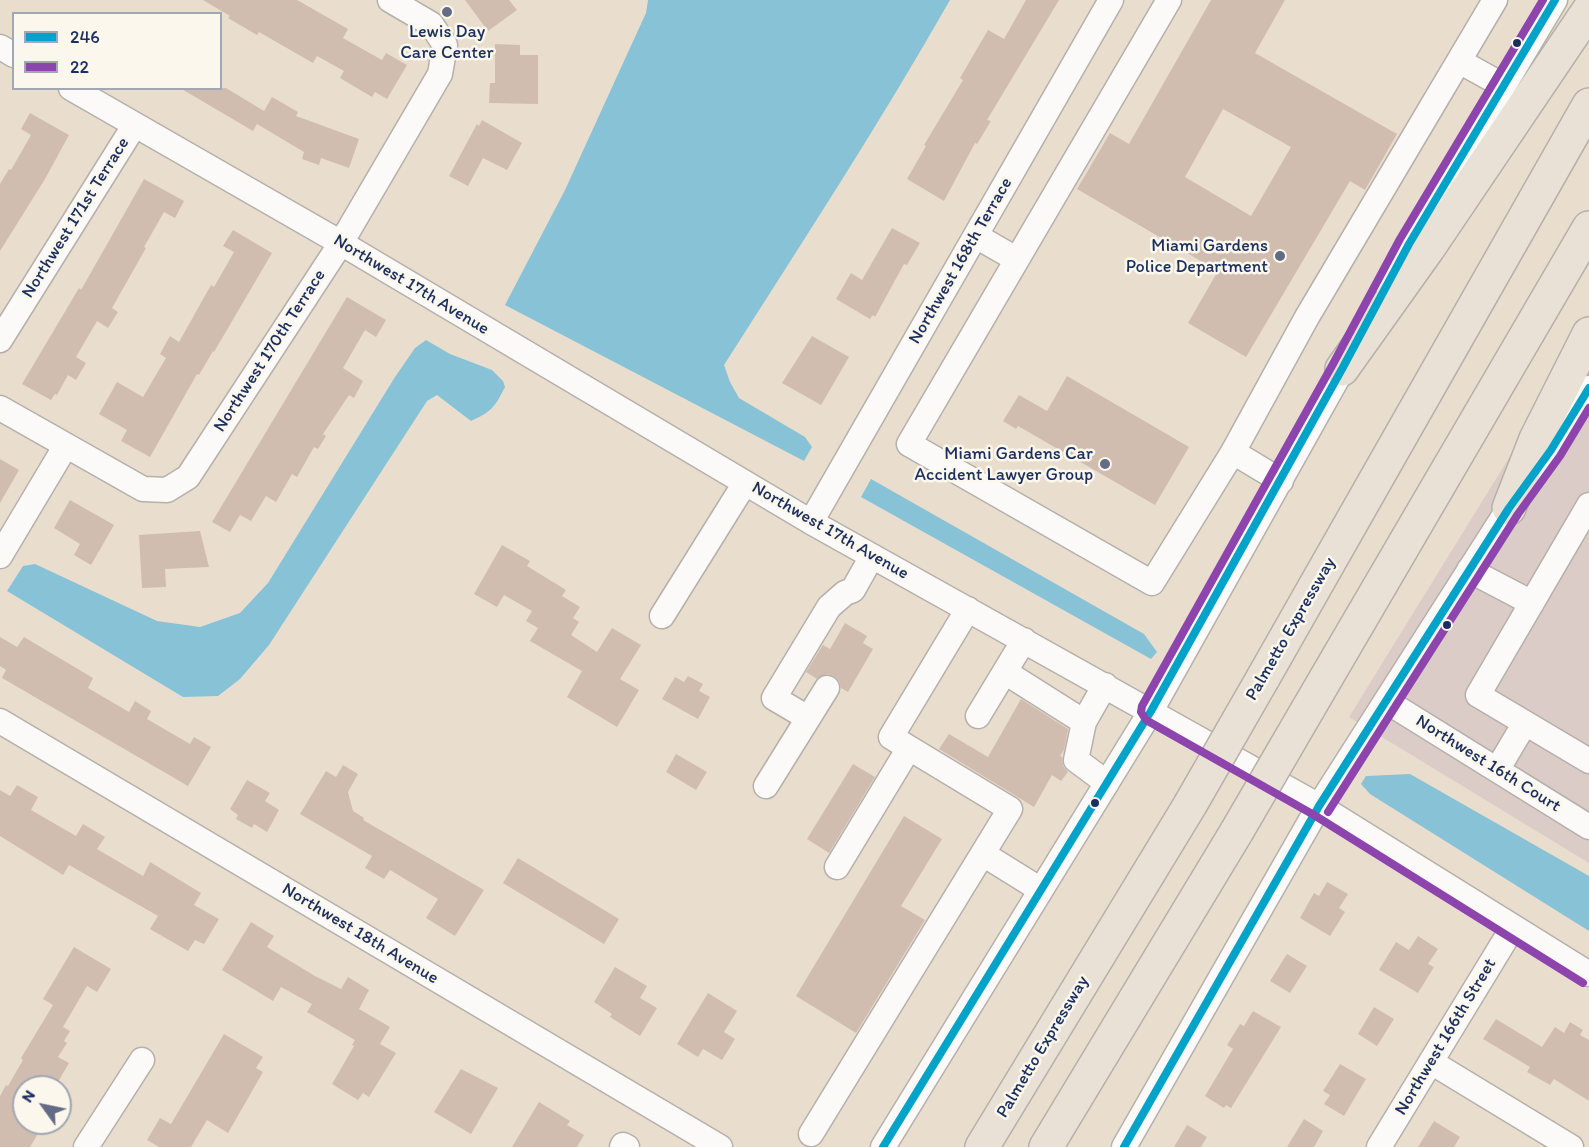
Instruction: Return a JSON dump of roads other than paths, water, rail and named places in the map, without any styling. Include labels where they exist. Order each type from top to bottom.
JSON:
[{"type":"highway","points":[[1342,369],[1429,247],[1589,10]]},
{"type":"highway","name":"Palmetto Expressway","points":[[982,1147],[1190,805],[1589,105]]},
{"type":"highway","points":[[1046,1147],[1237,831],[1589,228]]},
{"type":"highway","points":[[1509,508],[1536,440],[1589,334]]},
{"type":"street","name":"Northwest 170th Terrace","points":[[65,447],[142,489],[167,490],[188,477],[341,243],[440,74],[445,45],[431,24],[390,0]]},
{"type":"street","name":"Northwest 168th Terrace","points":[[811,522],[1111,0]]},
{"type":"street","points":[[1169,0],[909,444],[1152,583],[1233,452],[1307,317],[1495,0]]},
{"type":"street","points":[[883,1147],[1151,711],[1281,481],[1409,244],[1555,0]]},
{"type":"street","points":[[1459,61],[1504,86]]},
{"type":"street","name":"Northwest 17th Avenue","points":[[73,90],[341,243],[811,522],[1319,806],[1589,975]]},
{"type":"street","name":"Northwest 171st Terrace","points":[[0,340],[134,126]]},
{"type":"street","points":[[976,236],[1016,259]]},
{"type":"street","points":[[1124,1147],[1319,806],[1509,508],[1551,450],[1589,388]]},
{"type":"street","points":[[0,408],[65,447],[0,556]]},
{"type":"street","points":[[1233,452],[1281,481]]},
{"type":"street","points":[[662,616],[745,483]]},
{"type":"street","points":[[1589,505],[1478,695],[1589,761]]},
{"type":"street","points":[[808,718],[774,698],[829,607],[845,593],[853,590],[872,556]]},
{"type":"street","points":[[1469,570],[1532,603]]},
{"type":"street","points":[[837,867],[968,609]]},
{"type":"street","points":[[978,716],[1024,640]]},
{"type":"street","points":[[1005,672],[1083,722]]},
{"type":"street","points":[[1105,685],[1083,722],[1076,760],[1107,783]]},
{"type":"street","points":[[766,786],[827,688]]},
{"type":"street","name":"Northwest 16th Court","points":[[1386,701],[1589,828]]},
{"type":"street","name":"Northwest 18th Avenue","points":[[0,722],[720,1147]]},
{"type":"street","points":[[1497,770],[1524,723]]},
{"type":"street","points":[[811,1134],[1010,809],[900,742]]},
{"type":"street","points":[[983,854],[1041,890]]},
{"type":"street","name":"Northwest 166th Street","points":[[1380,1147],[1513,927]]},
{"type":"street","points":[[86,1147],[142,1060]]},
{"type":"street","points":[[1431,1062],[1571,1147]]},
{"type":"street","points":[[622,1147],[623,1145],[627,1147]]},
{"type":"water","points":[[648,0],[950,0],[868,139],[724,365],[739,398],[805,437],[812,447],[804,461],[505,305],[565,190],[646,13]]},
{"type":"water","points":[[426,340],[450,354],[492,370],[503,381],[505,387],[498,399],[488,412],[471,421],[437,395],[427,401],[269,645],[240,679],[218,696],[183,697],[7,591],[23,566],[35,564],[157,621],[200,627],[240,613],[268,583],[395,377],[415,348]]},
{"type":"water","points":[[871,479],[1144,634],[1157,652],[1151,659],[861,497]]},
{"type":"water","points":[[1410,774],[1589,876],[1589,931],[1370,794],[1361,784],[1366,776]]},
{"type":"place","name":"Lewis Day Care Center","points":[[447,12]]},
{"type":"place","name":"Miami Gardens Police Department","points":[[1280,256]]},
{"type":"place","name":"Miami Gardens Car Accident Lawyer Group","points":[[1105,464]]}]
